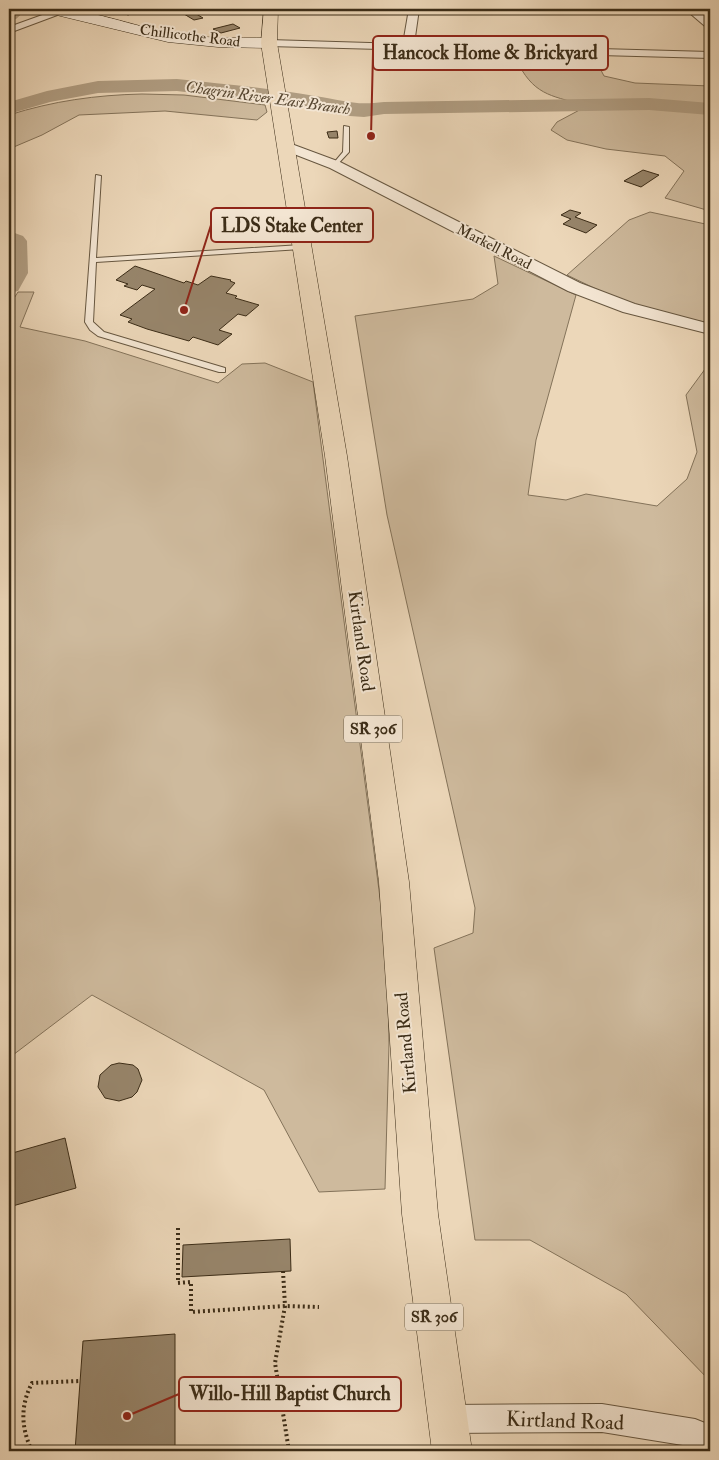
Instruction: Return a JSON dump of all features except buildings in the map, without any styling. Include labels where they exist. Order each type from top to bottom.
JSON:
[{"type":"main road","points":[[269,44],[271,9]]},
{"type":"main road","name":"Chillicothe Road","points":[[54,10],[123,28],[168,36],[218,42],[269,44]]},
{"type":"main road","name":"Kirtland Road","points":[[269,44],[336,456],[394,882],[420,1214],[450,1435]]},
{"type":"street","points":[[408,46],[414,9]]},
{"type":"street","points":[[690,9],[710,25]]},
{"type":"street","points":[[9,30],[54,10]]},
{"type":"street","points":[[269,44],[710,54]]},
{"type":"street","name":"Markell Road","points":[[286,146],[335,165],[574,287],[636,311],[710,329]]},
{"type":"street","name":"Kirtland Road","points":[[450,1435],[602,1418],[695,1433],[710,1439]]},
{"type":"lane","points":[[398,9],[414,9]]},
{"type":"lane","points":[[335,165],[346,152],[346,127]]},
{"type":"lane","points":[[98,176],[89,322],[101,334],[222,370]]},
{"type":"lane","points":[[92,260],[301,247]]},
{"type":"path","points":[[178,1228],[178,1283],[191,1282],[191,1312],[285,1306],[319,1307]]},
{"type":"path","points":[[283,1271],[285,1306],[277,1336],[275,1364],[278,1393],[286,1422],[289,1451]]},
{"type":"path","points":[[32,1451],[23,1429],[22,1410],[26,1394],[32,1383],[80,1381]]},
{"type":"shaded area","points":[[593,55],[604,76],[635,83],[710,86],[710,211],[665,198],[684,171],[665,156],[606,149],[567,140],[551,130],[557,122],[587,106],[547,94],[532,84],[519,65],[533,57]]},
{"type":"shaded area","points":[[142,94],[184,95],[265,105],[267,112],[257,120],[165,111],[79,115],[42,135],[9,149],[9,115],[75,100]]},
{"type":"shaded area","points":[[650,212],[710,225],[710,323],[668,315],[619,300],[567,275],[629,220]]},
{"type":"shaded area","points":[[494,256],[576,295],[536,440],[528,495],[566,500],[586,494],[657,506],[687,479],[697,452],[686,395],[710,364],[710,1381],[626,1294],[530,1240],[475,1240],[434,948],[473,933],[475,908],[387,515],[355,316],[473,299],[498,284]]},
{"type":"shaded area","points":[[18,292],[34,292],[20,327],[85,341],[218,383],[242,364],[265,363],[313,382],[387,952],[389,1044],[385,1189],[319,1192],[264,1090],[92,995],[9,1058],[9,306]]},
{"type":"waterway","name":"Chagrin River East Branch","points":[[9,15],[18,9]]},
{"type":"waterway","name":"Chagrin River East Branch","points":[[9,108],[47,97],[98,87],[177,85],[317,102],[350,110],[364,111],[384,108],[649,104],[710,109]]},
{"type":"waterway","name":"Chagrin River East Branch","points":[[9,238],[15,241],[16,273],[9,286]]},
{"type":"place","name":"Hancock Home & Brickyard","points":[[371,136]]},
{"type":"place","name":"LDS Stake Center","points":[[184,310]]},
{"type":"place","name":"Willo-Hill Baptist Church","points":[[127,1416]]}]
